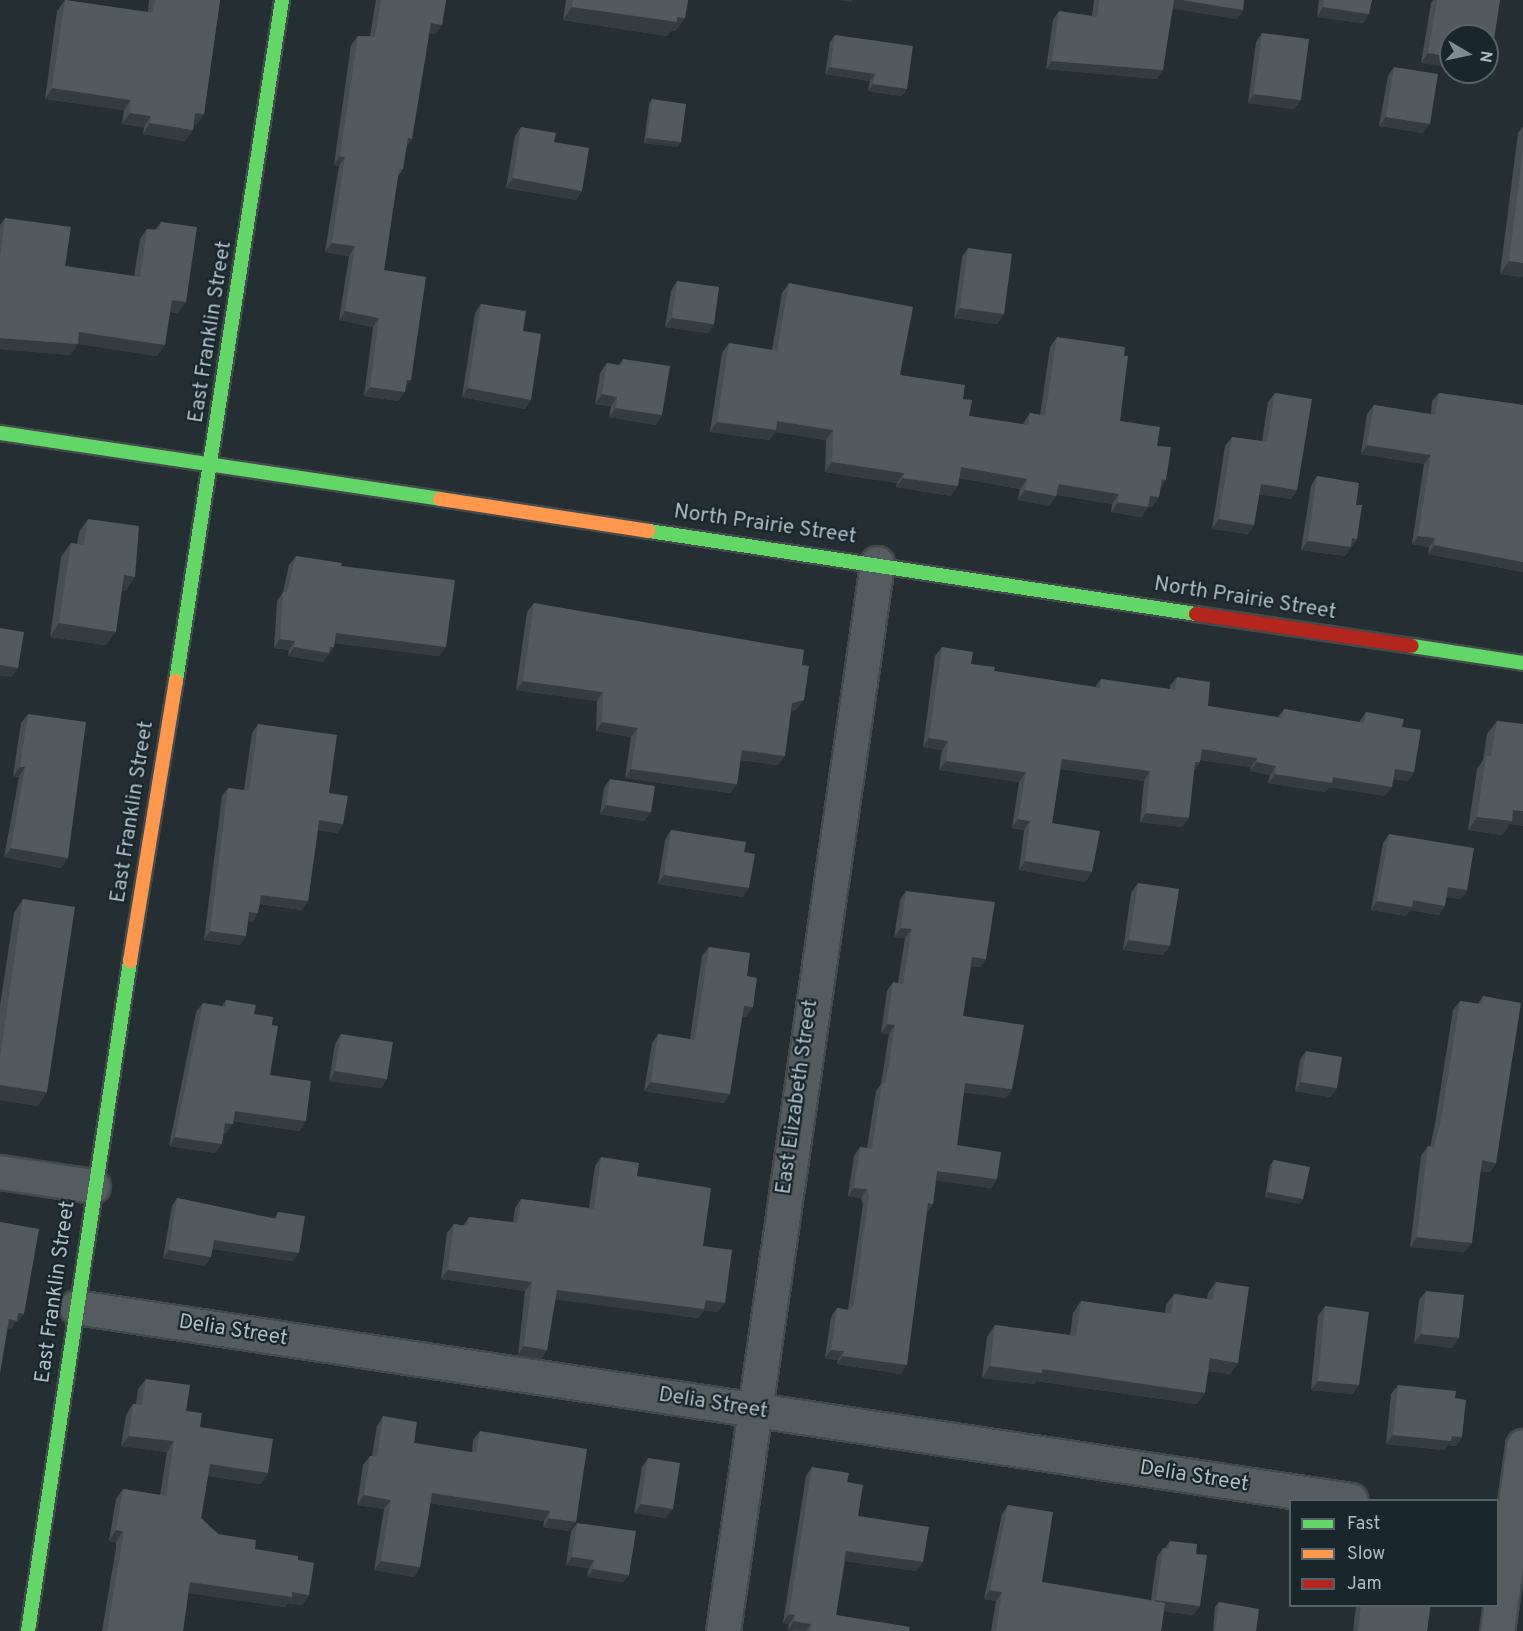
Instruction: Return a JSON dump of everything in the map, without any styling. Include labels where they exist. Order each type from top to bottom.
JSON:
[{"type":"street","name":"East Franklin Street","points":[[28,1631],[93,1186],[212,465],[282,0]]},
{"type":"street","name":"North Prairie Street","points":[[0,433],[877,563],[1523,663]]},
{"type":"street","name":"East Elizabeth Street","points":[[723,1631],[752,1409],[877,563]]},
{"type":"street","points":[[0,1172],[93,1186]]},
{"type":"street","name":"Delia Street","points":[[76,1307],[1343,1499]]},
{"type":"street","points":[[1499,1604],[1505,1524],[1523,1446]]},
{"type":"street","points":[[1497,1631],[1499,1607]]},
{"type":"building","points":[[65,0],[153,13],[155,0],[220,0],[204,114],[195,113],[193,130],[150,123],[151,116],[130,113],[131,100],[52,88]]},
{"type":"building","points":[[381,0],[446,0],[442,25],[431,23],[412,139],[408,138],[403,169],[399,169],[384,270],[426,277],[411,380],[407,380],[405,392],[370,387],[379,318],[345,311],[355,246],[332,243],[345,157],[340,156],[358,36],[375,37]]},
{"type":"building","points":[[573,0],[688,0],[685,18],[677,17],[677,22],[572,7]]},
{"type":"building","points":[[1099,0],[1174,0],[1163,70],[1052,61],[1059,11],[1097,17]]},
{"type":"building","points":[[1182,0],[1244,0],[1243,10]]},
{"type":"building","points":[[1324,0],[1372,0],[1369,14],[1323,7]]},
{"type":"building","points":[[1437,0],[1500,0],[1496,24],[1439,24],[1439,55],[1428,53]]},
{"type":"building","points":[[1262,33],[1309,39],[1301,100],[1254,94]]},
{"type":"building","points":[[835,35],[913,46],[907,89],[873,84],[875,74],[830,67]]},
{"type":"building","points":[[1394,67],[1438,74],[1430,124],[1386,117]]},
{"type":"building","points":[[652,99],[686,104],[681,142],[647,138]]},
{"type":"building","points":[[521,127],[556,133],[554,142],[589,148],[582,191],[513,178]]},
{"type":"building","points":[[1523,151],[1523,263],[1509,261]]},
{"type":"building","points":[[5,218],[71,227],[65,266],[140,277],[147,229],[159,230],[161,222],[197,227],[186,302],[172,300],[165,345],[79,332],[78,344],[0,338],[0,258]]},
{"type":"building","points":[[968,248],[1012,254],[1004,314],[960,308]]},
{"type":"building","points":[[677,281],[719,287],[714,324],[672,318]]},
{"type":"building","points":[[789,283],[913,307],[900,375],[965,385],[963,399],[972,400],[969,416],[1028,425],[1030,413],[1045,416],[1057,337],[1125,347],[1124,356],[1128,356],[1120,421],[1160,427],[1157,446],[1171,447],[1166,480],[1162,479],[1159,497],[1150,496],[1148,507],[1118,502],[1119,494],[1059,484],[1056,496],[1025,490],[1027,479],[961,467],[958,486],[903,478],[904,473],[832,462],[833,430],[777,421],[776,430],[717,422],[729,343],[777,351]]},
{"type":"building","points":[[481,304],[526,311],[523,331],[541,334],[531,400],[468,388]]},
{"type":"building","points":[[623,359],[670,366],[662,415],[616,408],[617,397],[602,394],[607,363],[622,366]]},
{"type":"building","points":[[1275,393],[1312,399],[1297,490],[1261,484],[1254,525],[1219,519],[1232,437],[1267,442]]},
{"type":"building","points":[[1439,393],[1523,405],[1523,562],[1434,545],[1435,538],[1418,536],[1431,455],[1367,445],[1374,405],[1435,415]]},
{"type":"building","points":[[1317,476],[1359,483],[1356,505],[1362,505],[1357,539],[1352,538],[1351,547],[1308,541]]},
{"type":"building","points":[[88,519],[139,526],[135,577],[124,575],[116,632],[59,623],[71,543],[84,545]]},
{"type":"building","points":[[296,556],[342,563],[341,566],[455,580],[446,647],[336,633],[334,647],[330,647],[329,653],[294,647],[295,641],[280,639],[283,592],[287,592]]},
{"type":"building","points":[[534,603],[804,650],[802,665],[809,666],[804,700],[792,703],[785,756],[742,750],[737,784],[631,769],[638,728],[602,722],[603,692],[523,681]]},
{"type":"building","points":[[0,628],[24,632],[18,668],[0,665]]},
{"type":"building","points":[[942,647],[973,652],[971,664],[995,667],[994,671],[1100,688],[1101,679],[1175,690],[1177,677],[1210,682],[1208,706],[1282,718],[1284,709],[1364,723],[1366,712],[1404,719],[1402,727],[1421,730],[1414,772],[1395,769],[1392,787],[1333,777],[1332,783],[1275,774],[1276,766],[1257,762],[1257,758],[1202,749],[1200,762],[1195,762],[1189,818],[1146,813],[1150,771],[1062,759],[1052,823],[1100,831],[1092,872],[1025,861],[1030,821],[1018,819],[1026,772],[946,761],[948,741],[929,738]]},
{"type":"building","points":[[28,714],[86,722],[68,858],[11,848],[25,767],[20,767]]},
{"type":"building","points":[[1497,721],[1523,724],[1523,811],[1513,810],[1512,821],[1477,817],[1486,756],[1491,756]]},
{"type":"building","points":[[258,724],[337,735],[329,793],[348,796],[343,824],[319,820],[308,901],[261,895],[258,913],[249,912],[246,936],[210,931],[228,788],[249,791]]},
{"type":"building","points":[[610,779],[655,786],[651,812],[606,805]]},
{"type":"building","points":[[671,830],[746,842],[744,852],[755,854],[749,888],[664,875]]},
{"type":"building","points":[[1389,834],[1474,848],[1467,890],[1448,887],[1445,906],[1413,900],[1412,907],[1377,901]]},
{"type":"building","points":[[1138,883],[1179,889],[1170,946],[1129,940]]},
{"type":"building","points":[[906,891],[995,902],[986,959],[972,957],[963,1016],[1024,1025],[1012,1089],[965,1083],[957,1145],[1001,1152],[997,1179],[937,1171],[933,1204],[928,1203],[907,1365],[843,1356],[844,1351],[831,1350],[837,1308],[850,1310],[854,1305],[869,1195],[867,1189],[854,1188],[860,1147],[872,1149],[882,1083],[886,1083],[895,1025],[887,1024],[893,982],[903,984],[912,929],[901,928]]},
{"type":"building","points":[[23,899],[75,907],[47,1092],[0,1085],[0,1058]]},
{"type":"building","points":[[709,947],[750,953],[747,976],[757,978],[753,1007],[744,1006],[730,1094],[651,1082],[658,1034],[695,1040]]},
{"type":"building","points":[[1483,996],[1521,1003],[1496,1163],[1482,1160],[1472,1243],[1417,1237],[1428,1146],[1434,1148],[1442,1115],[1460,1001],[1482,1004]]},
{"type":"building","points":[[226,1000],[256,1005],[254,1014],[273,1017],[272,1025],[278,1026],[270,1075],[311,1081],[306,1121],[235,1111],[233,1124],[225,1123],[222,1144],[175,1137],[203,1003],[225,1007]]},
{"type":"building","points":[[341,1034],[393,1042],[387,1079],[335,1071]]},
{"type":"building","points":[[1306,1051],[1342,1057],[1337,1088],[1301,1082]]},
{"type":"building","points":[[601,1157],[639,1163],[637,1176],[711,1188],[703,1246],[732,1250],[725,1303],[706,1300],[704,1309],[557,1290],[547,1350],[524,1346],[532,1282],[448,1270],[454,1224],[467,1226],[469,1217],[518,1223],[521,1199],[594,1209]]},
{"type":"building","points":[[1274,1160],[1310,1167],[1303,1199],[1268,1192]]},
{"type":"building","points":[[177,1198],[277,1219],[278,1212],[305,1216],[299,1253],[214,1240],[211,1257],[169,1250]]},
{"type":"building","points":[[0,1222],[39,1229],[24,1314],[18,1313],[17,1321],[9,1319],[0,1374]]},
{"type":"building","points":[[1216,1282],[1249,1287],[1238,1363],[1210,1358],[1205,1393],[1042,1369],[1042,1373],[990,1366],[995,1325],[1076,1336],[1081,1301],[1171,1314],[1174,1294],[1213,1300]]},
{"type":"building","points":[[1426,1291],[1464,1295],[1459,1338],[1421,1334]]},
{"type":"building","points":[[1325,1306],[1369,1312],[1359,1385],[1318,1381]]},
{"type":"building","points":[[146,1379],[190,1385],[186,1411],[202,1413],[200,1427],[273,1439],[268,1473],[210,1464],[201,1518],[218,1534],[256,1540],[255,1549],[298,1556],[298,1560],[314,1563],[309,1595],[292,1592],[292,1597],[190,1582],[183,1631],[107,1631],[123,1538],[123,1531],[116,1530],[123,1489],[166,1496],[174,1441],[129,1436],[133,1404],[142,1405]]},
{"type":"building","points":[[1398,1385],[1456,1391],[1455,1398],[1466,1400],[1462,1437],[1452,1436],[1451,1441],[1393,1435]]},
{"type":"building","points":[[383,1416],[417,1422],[414,1443],[476,1453],[480,1431],[587,1449],[576,1522],[549,1518],[550,1511],[432,1493],[420,1567],[381,1561],[391,1500],[364,1495],[370,1456],[377,1457]]},
{"type":"building","points":[[648,1458],[680,1463],[673,1509],[641,1504]]},
{"type":"building","points":[[812,1467],[849,1473],[847,1482],[863,1485],[858,1516],[929,1527],[923,1562],[846,1551],[836,1615],[910,1627],[909,1631],[810,1631],[811,1624],[794,1621],[795,1615],[789,1614]]},
{"type":"building","points":[[1008,1505],[1053,1512],[1042,1582],[1165,1603],[1161,1631],[996,1631],[1002,1592],[990,1590]]},
{"type":"building","points":[[577,1523],[636,1531],[629,1575],[593,1569],[594,1560],[572,1557]]},
{"type":"building","points":[[1170,1541],[1197,1544],[1196,1554],[1207,1555],[1200,1606],[1156,1600],[1163,1548],[1169,1549]]},
{"type":"building","points":[[1219,1602],[1259,1609],[1256,1631],[1215,1631]]},
{"type":"building","points":[[1361,1607],[1430,1607],[1427,1631],[1358,1631]]},
{"type":"traffic: fast","points":[[176,681],[282,0]]},
{"type":"traffic: fast","points":[[0,433],[440,499]]},
{"type":"traffic: fast","points":[[649,531],[1196,614]]},
{"type":"traffic: fast","points":[[1412,646],[1523,663]]},
{"type":"traffic: fast","points":[[28,1631],[130,961]]},
{"type":"traffic: slow","points":[[440,499],[649,531]]},
{"type":"traffic: slow","points":[[130,961],[176,681]]},
{"type":"traffic: jam","points":[[1196,614],[1412,646]]}]
